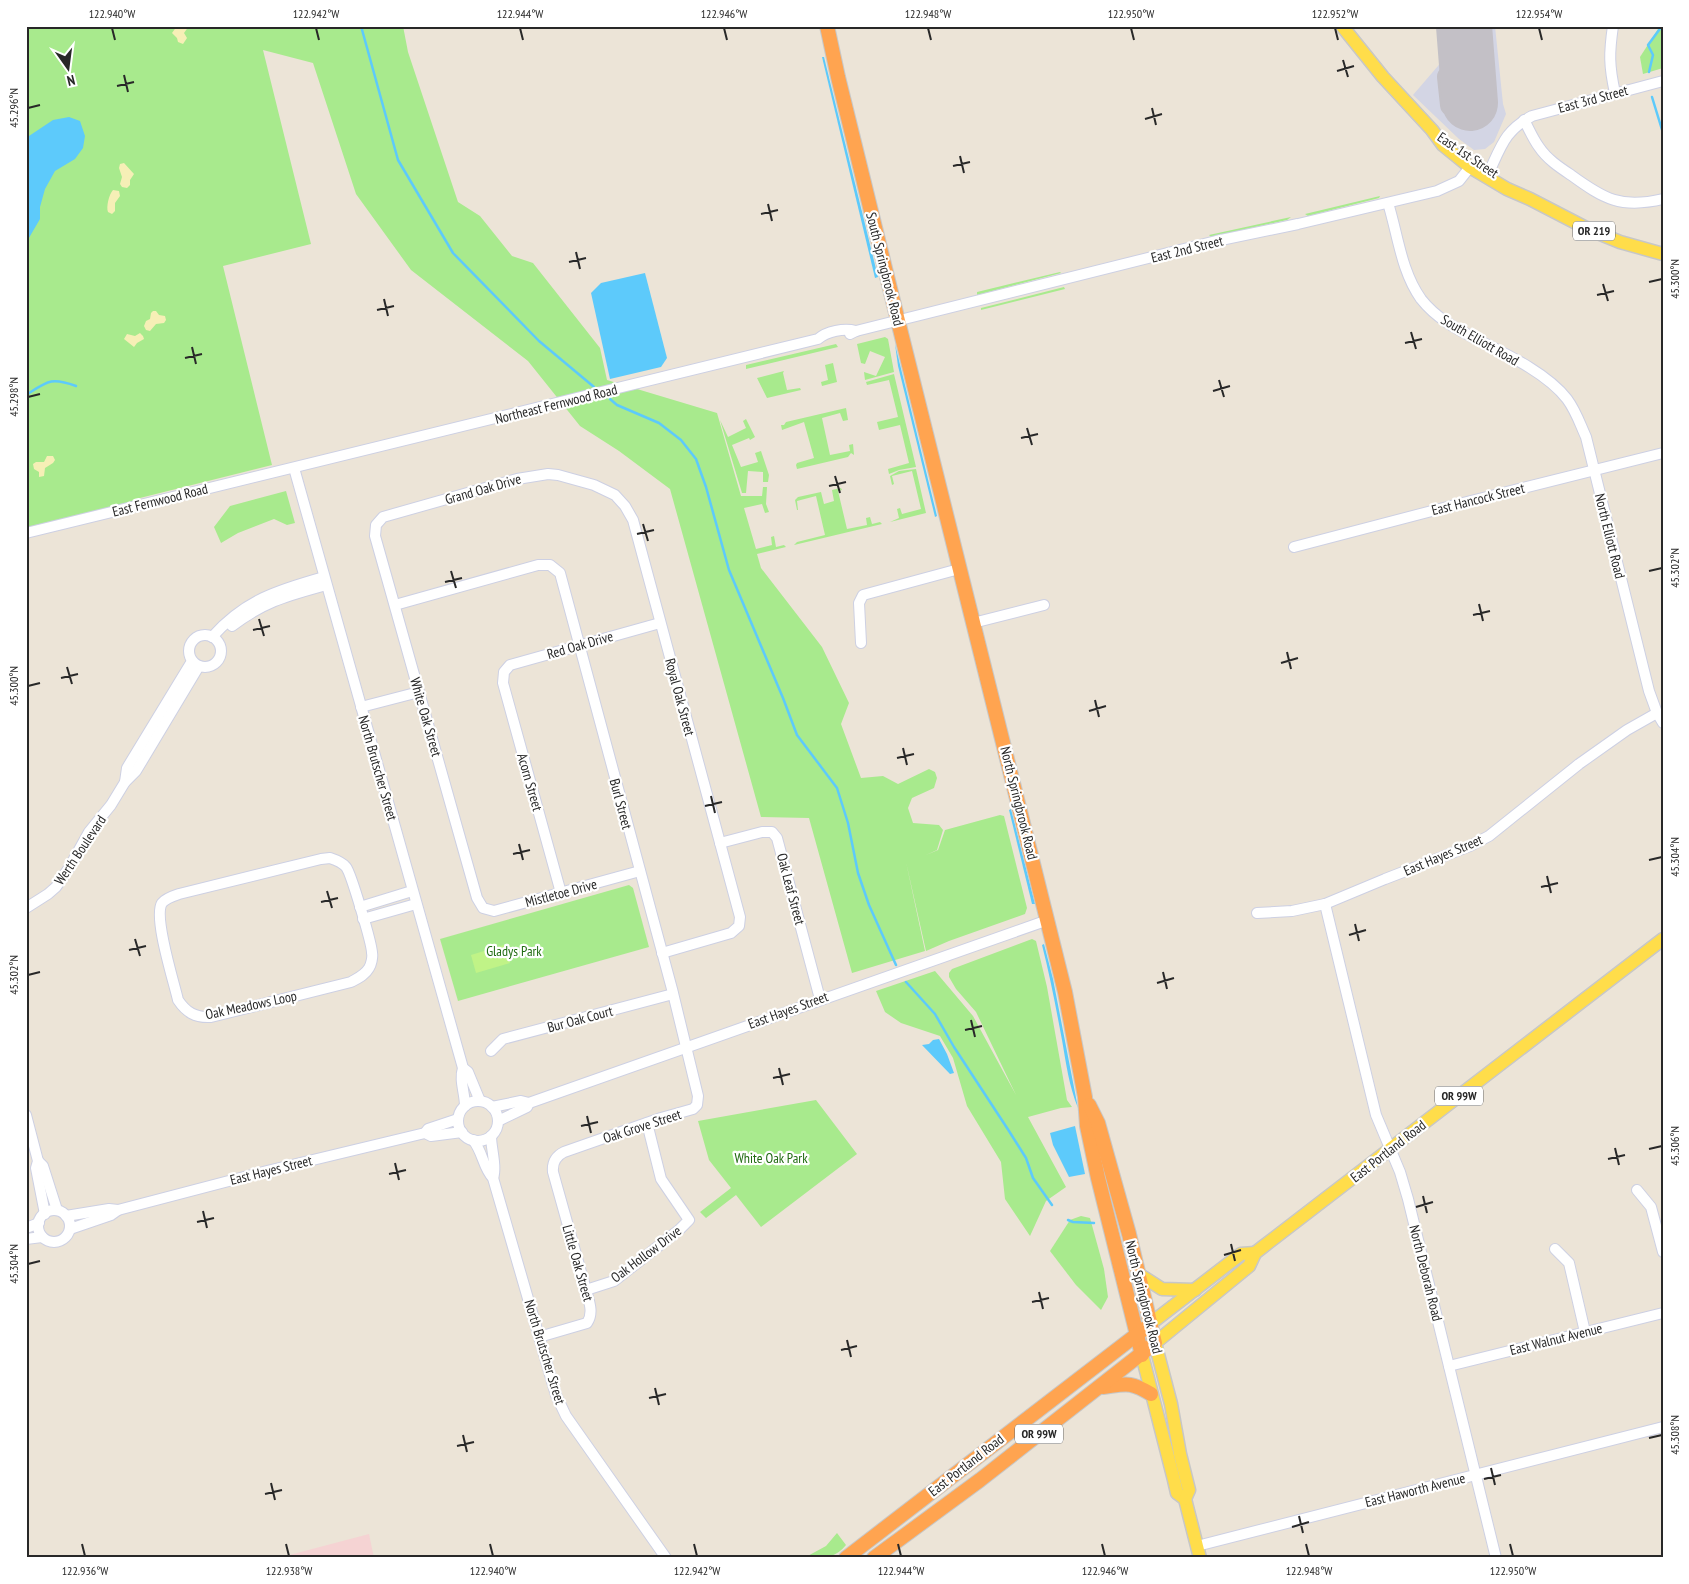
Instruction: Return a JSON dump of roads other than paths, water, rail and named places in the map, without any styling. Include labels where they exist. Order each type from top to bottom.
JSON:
[{"type":"highway","name":"South Springbrook Road","points":[[828,26],[838,77],[945,510]]},
{"type":"highway","name":"North Springbrook Road","points":[[945,510],[1065,992],[1085,1097],[1087,1126],[1098,1178],[1142,1355]]},
{"type":"highway","name":"North Springbrook Road","points":[[1085,1097],[1098,1123],[1140,1276],[1156,1343]]},
{"type":"highway","points":[[1087,1126],[1094,1132],[1100,1156],[1106,1154]]},
{"type":"highway","name":"East Portland Road","points":[[846,1558],[1150,1324]]},
{"type":"highway","name":"East Portland Road","points":[[874,1558],[937,1512],[1156,1343]]},
{"type":"highway","points":[[1099,1388],[1129,1384],[1140,1387],[1151,1394]]},
{"type":"main road","name":"OR 219","points":[[1342,26],[1383,78],[1432,130]]},
{"type":"main road","name":"East 1st Street","points":[[1432,130],[1443,145],[1470,167],[1506,189],[1530,198]]},
{"type":"main road","name":"East 1st Street","points":[[1432,130],[1530,198],[1588,229],[1620,242],[1663,254]]},
{"type":"main road","name":"East Portland Road","points":[[1156,1343],[1250,1266],[1255,1253],[1663,939]]},
{"type":"main road","name":"East Portland Road","points":[[1150,1324],[1241,1254],[1255,1253]]},
{"type":"main road","points":[[1140,1276],[1162,1289],[1195,1290]]},
{"type":"main road","name":"North Springbrook Road","points":[[1156,1343],[1189,1490],[1185,1499]]},
{"type":"main road","name":"North Springbrook Road","points":[[1142,1355],[1178,1493],[1185,1499],[1199,1552]]},
{"type":"street","points":[[1613,26],[1609,58],[1615,93]]},
{"type":"street","name":"East 3rd Street","points":[[1524,120],[1541,112],[1663,81]]},
{"type":"street","points":[[1490,170],[1506,136],[1524,120],[1539,147],[1551,161],[1595,193],[1615,201],[1632,204],[1663,199]]},
{"type":"street","name":"East 2nd Street","points":[[898,321],[1216,241],[1298,224],[1444,188],[1459,181],[1470,167]]},
{"type":"street","name":"South Elliott Road","points":[[1388,202],[1408,277],[1425,303],[1437,316],[1454,328],[1528,367]]},
{"type":"street","name":"Northeast Fernwood Road","points":[[294,468],[818,339],[824,341],[849,335],[856,331],[898,321]]},
{"type":"street","name":"North Elliott Road","points":[[1528,367],[1556,386],[1572,406],[1586,437],[1649,691],[1656,713],[1663,723]]},
{"type":"street","name":"East Hancock Street","points":[[1294,547],[1663,453]]},
{"type":"street","name":"East Fernwood Road","points":[[26,533],[294,468]]},
{"type":"street","name":"North Brutscher Street","points":[[294,468],[463,1068],[461,1076],[465,1106]]},
{"type":"street","name":"Grand Oak Drive","points":[[376,525],[383,517],[536,475],[558,475],[594,485]]},
{"type":"street","name":"Royal Oak Street","points":[[594,485],[615,495],[633,520],[740,917],[739,926],[731,933],[662,953]]},
{"type":"street","name":"White Oak Street","points":[[376,525],[375,536],[477,898],[483,908]]},
{"type":"street","name":"Burl Street","points":[[396,605],[538,565],[550,565],[560,573],[687,1046]]},
{"type":"street","points":[[862,643],[859,603],[863,595],[959,569]]},
{"type":"street","name":"Werth Boulevard","points":[[26,908],[56,887],[70,868],[89,832],[111,805],[125,782],[136,771],[195,663],[189,650],[193,640],[203,635],[214,639],[220,628],[247,605],[263,596],[280,590],[325,581]]},
{"type":"street","points":[[973,623],[1044,605]]},
{"type":"street","name":"Red Oak Drive","points":[[504,672],[510,665],[660,623]]},
{"type":"street","points":[[195,663],[207,666],[212,665],[218,658],[220,647],[214,639]]},
{"type":"street","name":"Acorn Street","points":[[504,672],[502,683],[561,893]]},
{"type":"street","points":[[361,707],[419,692]]},
{"type":"street","name":"East Hayes Street","points":[[1257,913],[1292,911],[1325,904],[1455,852],[1489,836],[1579,764],[1627,730],[1656,713]]},
{"type":"street","name":"Oak Leaf Street","points":[[720,843],[762,832],[772,832],[777,838],[820,999]]},
{"type":"street","name":"Oak Meadows Loop","points":[[330,858],[340,862],[347,868],[363,919],[372,953],[370,967],[363,976],[351,982],[203,1018],[194,1016],[184,1009],[178,1000],[158,921],[162,904],[168,898],[232,880],[330,858]]},
{"type":"street","name":"Mistletoe Drive","points":[[483,908],[494,911],[640,871]]},
{"type":"street","points":[[360,907],[412,891]]},
{"type":"street","points":[[363,919],[416,904]]},
{"type":"street","name":"North Deborah Road","points":[[1325,904],[1376,1115],[1400,1172],[1408,1199],[1496,1558]]},
{"type":"street","name":"East Hayes Street","points":[[492,1107],[521,1101],[529,1103],[1048,920]]},
{"type":"street","name":"Bur Oak Court","points":[[491,1051],[504,1039],[673,994]]},
{"type":"street","name":"Oak Grove Street","points":[[558,1155],[647,1123],[688,1111],[697,1105],[698,1096],[687,1046]]},
{"type":"street","name":"North Brutscher Street","points":[[463,1068],[468,1072],[480,1101]]},
{"type":"street","points":[[480,1101],[492,1107],[498,1121],[491,1136],[473,1140],[462,1132],[458,1125],[458,1119],[460,1111],[465,1106],[469,1103],[480,1101]]},
{"type":"street","name":"East Hayes Street","points":[[498,1121],[527,1107],[529,1103]]},
{"type":"street","points":[[26,1115],[38,1160],[43,1166],[57,1210],[66,1216],[70,1223],[70,1229],[67,1237],[59,1242],[50,1242],[42,1237],[39,1223]]},
{"type":"street","name":"East Hayes Street","points":[[424,1134],[428,1129],[458,1119]]},
{"type":"street","name":"Oak Hollow Drive","points":[[586,1290],[614,1281],[680,1230],[689,1220],[661,1179],[647,1123]]},
{"type":"street","name":"East Hayes Street","points":[[66,1216],[109,1209],[118,1210],[314,1159],[424,1134],[431,1136],[462,1132]]},
{"type":"street","name":"North Brutscher Street","points":[[491,1136],[492,1156],[496,1172],[493,1178]]},
{"type":"street","name":"North Brutscher Street","points":[[473,1140],[478,1146],[489,1174],[493,1178],[561,1407],[666,1558]]},
{"type":"street","name":"Little Oak Street","points":[[539,1337],[587,1323],[591,1317],[586,1290],[553,1172],[554,1160],[558,1155]]},
{"type":"street","points":[[38,1160],[36,1168],[45,1214]]},
{"type":"street","points":[[1636,1190],[1651,1207],[1663,1252]]},
{"type":"street","points":[[26,1228],[39,1223],[45,1214],[57,1210]]},
{"type":"street","name":"East Hayes Street","points":[[70,1229],[111,1215],[118,1210]]},
{"type":"street","points":[[26,1239],[42,1237]]},
{"type":"street","points":[[1555,1249],[1568,1263],[1585,1332]]},
{"type":"street","name":"East Walnut Avenue","points":[[1448,1366],[1663,1313]]},
{"type":"street","name":"East Haworth Avenue","points":[[1199,1552],[1476,1474],[1663,1427]]},
{"type":"water","points":[[822,57],[824,57],[878,277],[875,278]]},
{"type":"water","points":[[69,117],[80,121],[85,136],[83,148],[75,159],[55,171],[45,189],[40,207],[40,219],[26,243],[26,138],[53,120]]},
{"type":"water","points":[[645,273],[667,358],[661,367],[610,379],[591,293],[601,283]]},
{"type":"water","points":[[895,344],[937,516],[935,517],[898,366]]},
{"type":"water","points":[[1011,809],[1035,904],[1032,904],[1009,810]]},
{"type":"water","points":[[1044,944],[1053,979],[1078,1108],[1068,1074],[1042,945]]},
{"type":"water","points":[[939,1039],[954,1073],[950,1074],[922,1045]]},
{"type":"water","points":[[1075,1126],[1085,1174],[1069,1177],[1053,1145],[1050,1133]]},
{"type":"waterway","points":[[361,26],[398,160],[453,253],[539,341],[594,387]]},
{"type":"waterway","points":[[1649,72],[1653,55],[1648,45],[1662,26]]},
{"type":"waterway","points":[[1652,97],[1663,133]]},
{"type":"waterway","points":[[26,395],[40,386],[55,381],[76,386]]},
{"type":"waterway","points":[[610,399],[617,405],[659,423],[681,440],[696,459],[706,487],[729,570],[797,735],[837,788],[848,823],[858,873],[869,905],[896,965]]},
{"type":"waterway","points":[[906,982],[935,1014],[954,1047],[1026,1158],[1033,1178],[1052,1205]]},
{"type":"waterway","points":[[1068,1220],[1094,1223]]},
{"type":"park label","name":"Gladys Park","points":[[514,951]]},
{"type":"park label","name":"White Oak Park","points":[[771,1158]]}]
